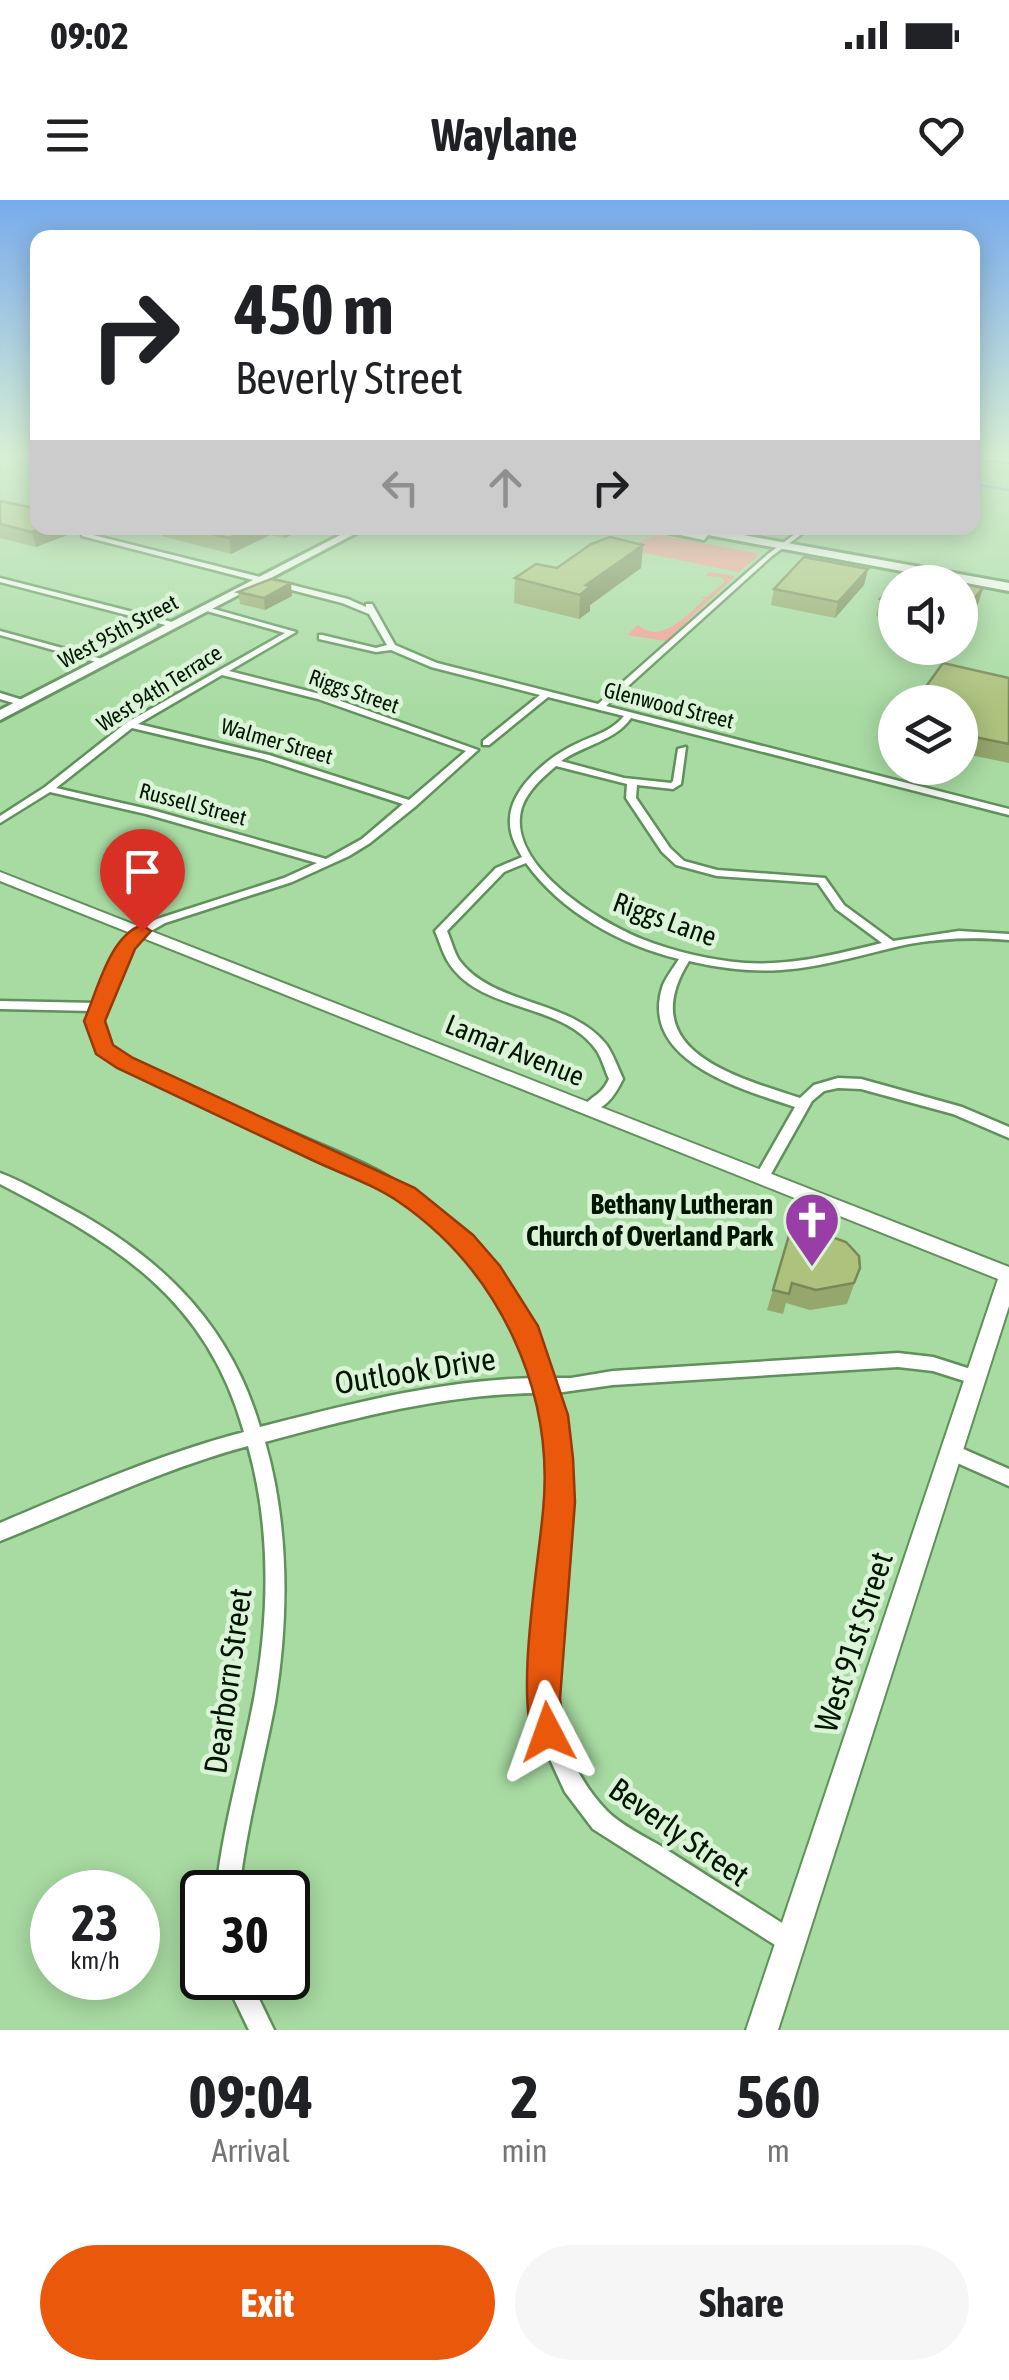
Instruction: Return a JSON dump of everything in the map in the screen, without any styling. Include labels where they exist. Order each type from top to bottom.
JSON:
[{"type":"main road","name":"West 95th Street","points":[[0,716],[9,702],[332,538]]},
{"type":"main road","points":[[722,538],[1009,591]]},
{"type":"main road","points":[[738,538],[878,568]]},
{"type":"main road","name":"West 95th Street","points":[[168,624],[206,608],[257,578]]},
{"type":"main road","points":[[978,588],[1009,591]]},
{"type":"street","points":[[98,538],[345,601],[372,612],[392,648]]},
{"type":"street","points":[[779,547],[786,538]]},
{"type":"street","points":[[599,708],[792,538]]},
{"type":"street","points":[[0,580],[168,624]]},
{"type":"street","name":"West 94th Terrace","points":[[0,820],[48,790],[129,725],[292,632],[206,608]]},
{"type":"street","points":[[0,633],[97,660]]},
{"type":"street","name":"Glenwood Street","points":[[322,637],[376,650],[392,648],[420,662],[1009,812]]},
{"type":"street","name":"Riggs Street","points":[[221,672],[321,696],[473,750],[412,804]]},
{"type":"street","points":[[486,743],[546,694]]},
{"type":"street","name":"Riggs Lane","points":[[629,716],[616,731],[570,751],[528,790],[516,809],[516,828],[528,858],[553,888],[590,916],[645,942],[736,965],[786,966],[951,934],[1009,937]]},
{"type":"street","name":"Walmer Street","points":[[129,725],[264,756],[412,804]]},
{"type":"street","points":[[556,764],[632,782],[673,786],[678,782],[683,749]]},
{"type":"street","name":"Riggs Lane","points":[[632,782],[631,798],[666,850],[680,863],[717,873],[820,880],[840,906],[890,944]]},
{"type":"street","name":"Russell Street","points":[[48,790],[148,812],[326,862]]},
{"type":"street","points":[[0,1005],[100,1007],[126,946],[142,931],[161,921],[288,880],[366,842],[412,804]]},
{"type":"street","points":[[528,858],[500,870],[442,930],[445,950],[456,969],[493,992],[560,1015],[585,1029],[603,1046],[616,1079],[608,1095],[589,1108]]},
{"type":"street","name":"Lamar Avenue","points":[[0,876],[1009,1275]]},
{"type":"street","points":[[687,955],[668,994],[670,1026],[684,1052],[716,1072],[802,1104]]},
{"type":"street","name":"Beverly Street","points":[[100,1007],[95,1030],[104,1049],[114,1057],[375,1176],[432,1213],[464,1242],[513,1306],[529,1334],[554,1415],[560,1502],[543,1699],[559,1765],[578,1797],[601,1821],[791,1942]]},
{"type":"street","points":[[762,1177],[802,1104],[819,1088],[838,1083],[861,1084],[957,1110],[1009,1133]]},
{"type":"street","name":"Dearborn Street","points":[[0,1178],[119,1244],[179,1296],[230,1372],[258,1435],[272,1520],[276,1583],[272,1648],[232,1870]]},
{"type":"street","name":"West 91st Street","points":[[762,2030],[1009,1275]]},
{"type":"street","name":"Outlook Drive","points":[[0,1532],[124,1479],[258,1435],[375,1405],[505,1386],[898,1360],[933,1364],[977,1378]]},
{"type":"street","points":[[952,1452],[1009,1478]]},
{"type":"street","points":[[247,2000],[262,2030]]},
{"type":"shaded area","points":[[648,538],[677,538],[757,553],[738,572],[620,548]]},
{"type":"shaded area","points":[[709,572],[735,576],[666,641],[627,635],[638,625],[655,632],[681,620],[705,599],[701,597],[707,597],[725,582],[722,577],[705,576]]},
{"type":"building","points":[[616,538],[643,545],[586,585],[591,586],[580,595],[515,578],[536,564],[557,568],[591,544]]},
{"type":"building","points":[[804,557],[868,569],[838,602],[774,589]]},
{"type":"building","points":[[271,579],[291,583],[264,598],[238,592]]},
{"type":"building","points":[[942,665],[1009,678],[1009,744],[978,738],[978,685],[927,685]]},
{"type":"building","points":[[797,1208],[807,1211],[804,1227],[846,1242],[859,1256],[860,1268],[854,1283],[816,1290],[792,1283],[789,1294],[773,1290]]},
{"type":"place","name":"Bethany Lutheran Church of Overland Park","points":[[812,1269]]},
{"type":"route","points":[[142,931],[126,946],[95,1021],[97,1038],[104,1049],[125,1063],[375,1176],[406,1194],[464,1242],[491,1274],[529,1334],[554,1415],[558,1458],[560,1502],[543,1699],[548,1732]]}]
